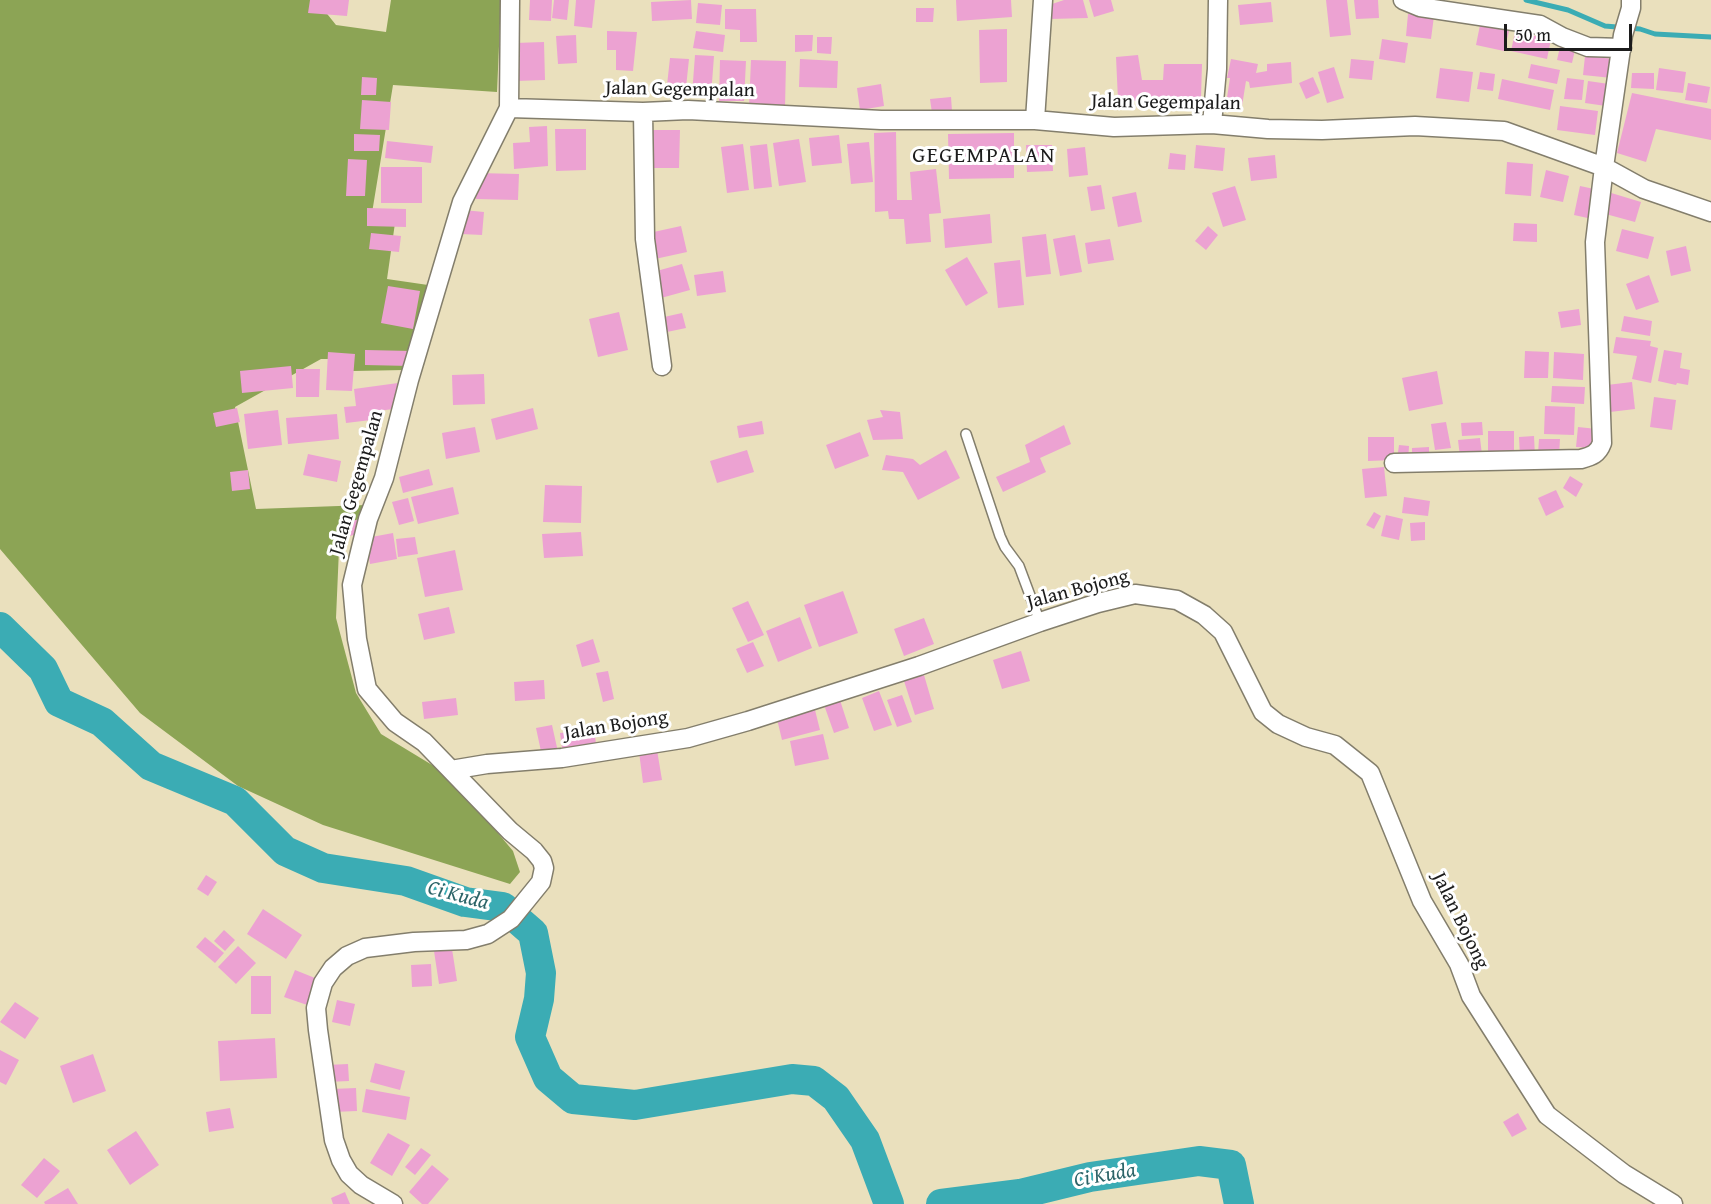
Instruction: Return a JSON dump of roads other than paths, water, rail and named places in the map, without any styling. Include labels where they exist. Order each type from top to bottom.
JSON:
[{"type":"street","points":[[509,108],[510,0]]},
{"type":"street","points":[[1035,120],[1043,0]]},
{"type":"street","points":[[1212,124],[1217,69],[1218,0]]},
{"type":"street","points":[[1403,0],[1420,7],[1540,25],[1588,47],[1622,41]]},
{"type":"street","points":[[1394,463],[1581,459],[1593,455],[1600,449],[1602,443],[1595,242],[1622,41],[1631,4]]},
{"type":"street","name":"Jalan Gegempalan","points":[[393,1204],[361,1185],[349,1174],[340,1160],[334,1140],[317,1019],[316,1008],[323,983],[333,968],[347,956],[365,948],[414,942],[466,940],[488,934],[511,920],[541,882],[544,868],[534,850],[510,831],[424,742],[395,722],[367,689],[357,639],[352,585],[368,519],[384,478],[462,202],[509,108],[643,112],[688,110],[881,120],[1035,120],[1114,127],[1212,124],[1268,129],[1322,130],[1415,126],[1504,130],[1604,167],[1644,189],[1711,212]]},
{"type":"street","points":[[643,112],[645,239],[663,366]]},
{"type":"street","name":"Jalan Bojong","points":[[451,770],[487,764],[562,758],[688,738],[908,669],[1098,603],[1136,594],[1178,600],[1204,615],[1223,632],[1263,711],[1278,724],[1306,737],[1335,745],[1370,773],[1422,901],[1459,964],[1471,996],[1547,1115],[1624,1174],[1673,1204]]},
{"type":"lane","points":[[966,434],[1000,536],[1019,566],[1040,622]]},
{"type":"waterway","points":[[1526,0],[1568,10],[1605,26],[1640,29],[1655,34],[1711,37]]},
{"type":"waterway","name":"Ci Kuda","points":[[0,627],[43,669],[59,702],[102,722],[151,766],[235,801],[285,851],[323,868],[406,881],[465,902],[503,907],[533,933],[541,973],[539,999],[530,1037],[548,1078],[573,1099],[635,1105],[792,1079],[814,1081],[836,1098],[865,1140],[889,1204]]},
{"type":"waterway","name":"Ci Kuda","points":[[941,1204],[1020,1194],[1090,1177],[1199,1161],[1231,1165],[1239,1204]]},
{"type":"district","name":"GEGEMPALAN","points":[[984,156]]}]
